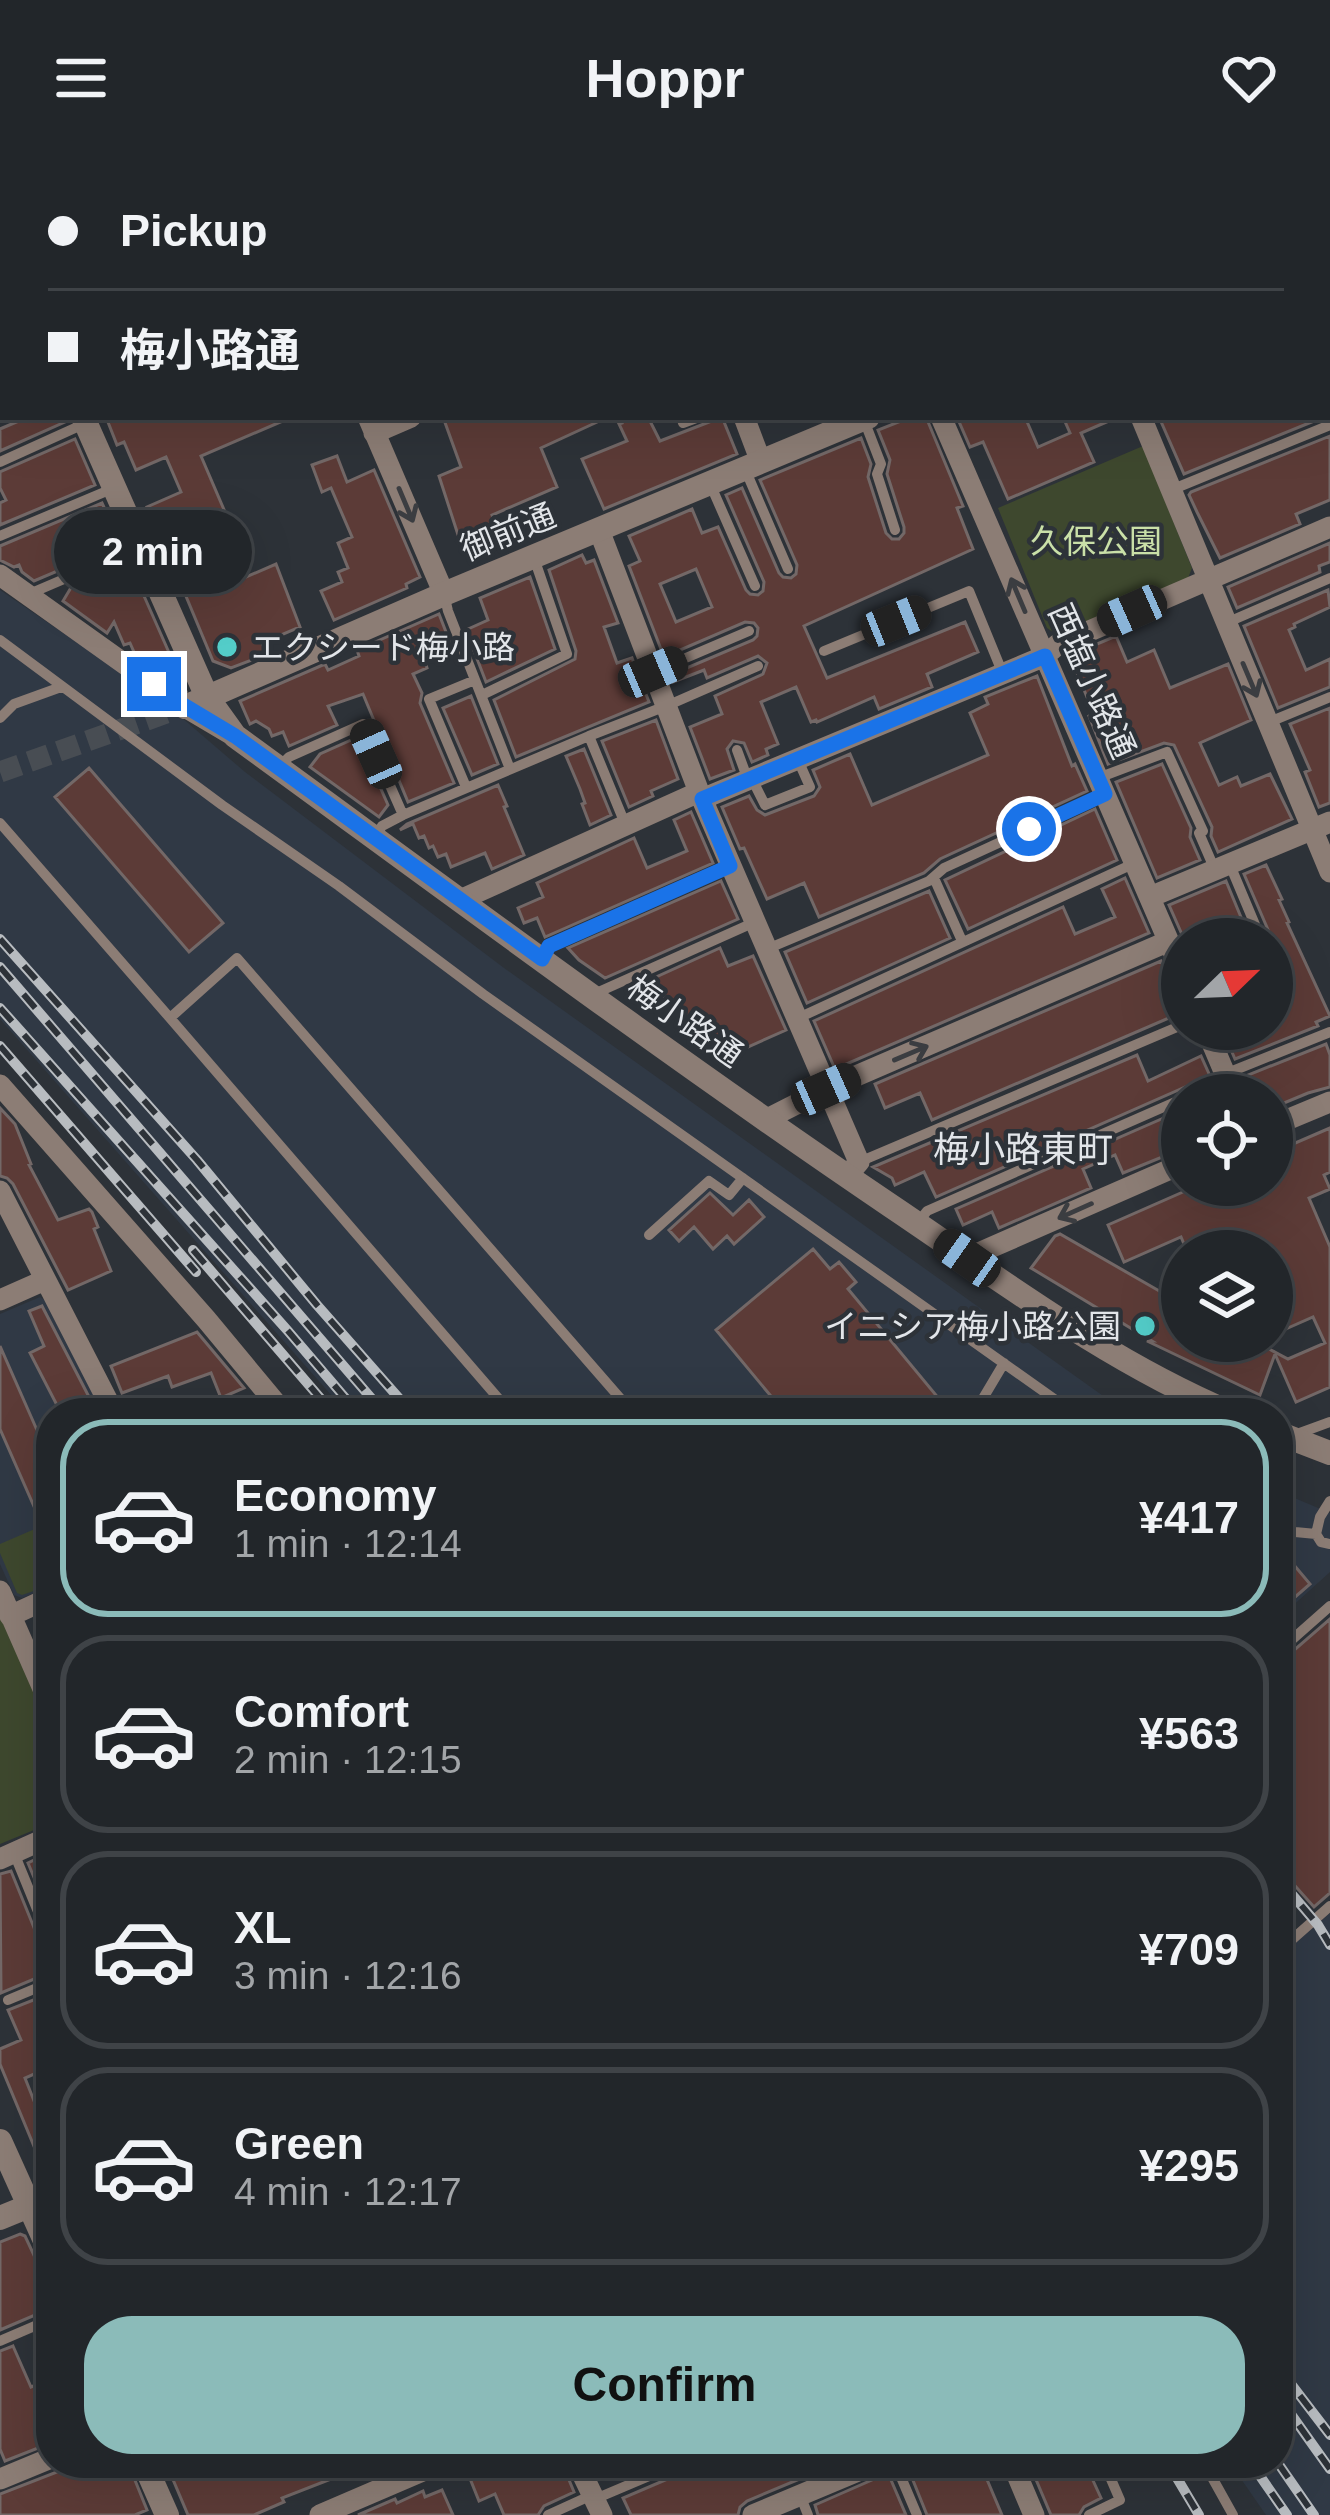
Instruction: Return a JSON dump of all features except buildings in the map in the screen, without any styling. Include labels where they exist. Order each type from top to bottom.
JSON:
[{"type":"street","name":"梅小路通","points":[[84,420],[140,547],[189,705],[766,1119],[853,1169],[917,1224],[1138,1368],[1200,1398]]},
{"type":"street","points":[[745,420],[753,465]]},
{"type":"street","name":"御前通","points":[[189,705],[861,420]]},
{"type":"street","name":"西塩小路通","points":[[942,420],[1161,922]]},
{"type":"street","points":[[1142,420],[1268,723],[1321,825],[1330,872]]},
{"type":"street","points":[[371,425],[444,594]]},
{"type":"street","points":[[599,530],[701,796],[826,1089],[853,1169]]},
{"type":"street","points":[[460,900],[626,826],[750,780],[1003,674],[1207,578],[1329,530]]},
{"type":"street","points":[[0,575],[189,705]]},
{"type":"street","points":[[1150,897],[1321,825]]},
{"type":"street","points":[[766,1119],[1161,944]]},
{"type":"street","points":[[0,1085],[272,1398]]},
{"type":"street","points":[[1293,1117],[1330,1102]]},
{"type":"street","points":[[967,1258],[1161,1173]]},
{"type":"street","points":[[0,1191],[106,1398]]},
{"type":"street","points":[[0,1300],[45,1280]]},
{"type":"street","points":[[1293,1439],[1330,1453]]},
{"type":"street","points":[[0,1591],[36,1674]]},
{"type":"street","points":[[10,1616],[36,1604]]},
{"type":"street","points":[[7,1856],[36,1843]]},
{"type":"street","points":[[0,2140],[36,2195]]},
{"type":"street","points":[[0,2218],[36,2203]]},
{"type":"street","points":[[0,2477],[36,2464]]},
{"type":"street","points":[[149,2478],[162,2513]]},
{"type":"street","points":[[320,2515],[407,2478]]},
{"type":"street","points":[[753,2515],[804,2505],[851,2478]]},
{"type":"street","points":[[1018,2478],[1034,2515]]},
{"type":"lane","points":[[0,462],[84,420]]},
{"type":"lane","points":[[867,420],[881,464],[877,474],[896,530]]},
{"type":"lane","points":[[1171,490],[1330,425]]},
{"type":"lane","points":[[753,465],[788,569]]},
{"type":"lane","points":[[710,483],[755,586]]},
{"type":"lane","points":[[0,536],[114,488]]},
{"type":"lane","points":[[29,594],[140,547]]},
{"type":"lane","points":[[482,694],[567,654],[534,558]]},
{"type":"lane","points":[[1226,623],[1330,578]]},
{"type":"lane","points":[[824,651],[969,591],[1003,674]]},
{"type":"lane","points":[[444,594],[511,769]]},
{"type":"lane","points":[[653,672],[748,631]]},
{"type":"lane","points":[[0,640],[483,994],[1052,1398]]},
{"type":"lane","points":[[375,836],[382,826],[466,787],[758,666]]},
{"type":"lane","points":[[466,787],[429,699],[475,680]]},
{"type":"lane","points":[[0,718],[14,704],[61,687]]},
{"type":"lane","points":[[1268,723],[1330,697]]},
{"type":"lane","points":[[278,767],[363,724],[403,815]]},
{"type":"lane","points":[[590,736],[626,826]]},
{"type":"lane","points":[[736,750],[750,780]]},
{"type":"lane","points":[[767,949],[934,878],[944,868],[1167,752],[1203,831],[1199,833],[1250,918]]},
{"type":"lane","points":[[0,823],[498,1398]]},
{"type":"lane","points":[[796,1019],[1135,863]]},
{"type":"lane","points":[[542,959],[549,946],[730,866]]},
{"type":"lane","points":[[934,878],[962,941]]},
{"type":"lane","points":[[591,995],[755,922]]},
{"type":"lane","points":[[170,1018],[237,958],[620,1398]]},
{"type":"lane","points":[[1247,1074],[1330,1032]]},
{"type":"lane","points":[[853,1169],[1161,1034]]},
{"type":"lane","points":[[917,1224],[926,1211],[1161,1108]]},
{"type":"lane","points":[[649,1235],[709,1181],[729,1195],[743,1178]]},
{"type":"lane","points":[[983,1398],[1004,1363]]},
{"type":"lane","points":[[1293,1432],[1330,1422]]},
{"type":"lane","points":[[1330,1501],[1316,1534],[1321,1542],[1330,1544]]},
{"type":"lane","points":[[1293,1531],[1316,1534]]},
{"type":"lane","points":[[1293,1639],[1330,1606]]},
{"type":"lane","points":[[7,1856],[36,1913]]},
{"type":"lane","points":[[1293,1939],[1330,1906]]},
{"type":"lane","points":[[8,2000],[36,1988]]},
{"type":"lane","points":[[0,2341],[36,2325]]},
{"type":"lane","points":[[548,2515],[596,2503],[648,2478]]},
{"type":"lane","points":[[902,2478],[917,2515]]},
{"type":"lane","points":[[1089,2515],[1120,2500],[1110,2478]]},
{"type":"lane","points":[[1212,2478],[1233,2515]]},
{"type":"lane","points":[[1117,2502],[1122,2515]]},
{"type":"shaded area","points":[[0,590],[160,699],[245,772],[504,968],[1106,1398],[334,1398],[0,1019]]},
{"type":"shaded area","points":[[40,1297],[49,1303],[98,1398],[36,1398],[36,1592],[22,1598],[14,1595],[0,1564],[0,1314]]},
{"type":"shaded area","points":[[1293,1497],[1330,1513],[1330,1572],[1293,1605]]},
{"type":"shaded area","points":[[1330,1913],[1330,2515],[1266,2515],[1240,2478],[1293,2478],[1293,1945]]},
{"type":"green space","name":"久保公園","points":[[1143,446],[1192,568],[1188,578],[1056,634],[1047,628],[998,508]]},
{"type":"green space","points":[[36,1528],[36,1590],[17,1593],[0,1544]]},
{"type":"green space","points":[[0,1615],[36,1697],[36,1829],[0,1844]]},
{"type":"tunnel","points":[[0,772],[175,710]]},
{"type":"railway","points":[[0,939],[197,1160],[399,1398]]},
{"type":"railway","points":[[0,967],[371,1398]]},
{"type":"railway","points":[[0,1008],[345,1398]]},
{"type":"railway","points":[[0,1046],[196,1272]]},
{"type":"railway","points":[[193,1250],[320,1398]]},
{"type":"railway","points":[[1293,1896],[1330,1945]]},
{"type":"railway","points":[[1293,2387],[1330,2435]]},
{"type":"railway","points":[[1293,2417],[1330,2469]]},
{"type":"railway","points":[[1177,2478],[1199,2515]]},
{"type":"railway","points":[[1261,2478],[1287,2515]]},
{"type":"railway","points":[[1288,2478],[1314,2515]]},
{"type":"place","name":"エクシード梅小路","points":[[227,647]]},
{"type":"place","name":"イニシア梅小路公園","points":[[1145,1326]]},
{"type":"district","name":"梅小路東町","points":[[1023,1149]]},
{"type":"route","points":[[154,684],[235,736],[542,959],[549,946],[730,866],[702,799],[1045,656],[1105,794],[1029,829]]}]
